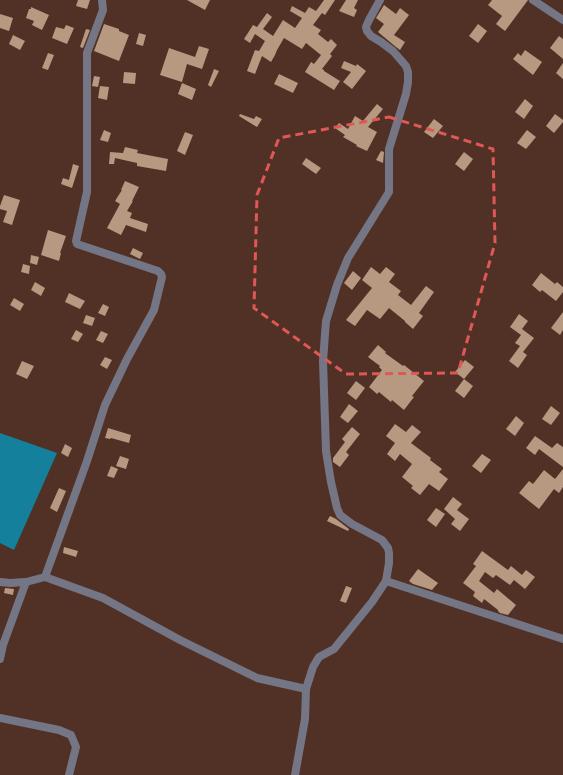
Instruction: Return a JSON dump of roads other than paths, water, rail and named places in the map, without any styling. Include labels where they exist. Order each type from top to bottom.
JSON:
[{"type":"street","points":[[45,577],[87,461],[105,405],[127,359],[154,310],[162,277],[158,271],[77,244],[76,241],[87,192],[87,52],[103,10],[102,0]]},
{"type":"street","points":[[295,775],[305,719],[306,689],[312,667],[319,657],[334,649],[372,602],[386,581],[389,563],[388,548],[382,540],[352,524],[340,515],[337,508],[326,451],[322,361],[326,321],[337,285],[348,258],[389,192],[389,148],[406,94],[408,82],[408,72],[406,66],[393,51],[371,36],[367,31],[366,27],[380,0]]},
{"type":"street","points":[[533,0],[563,20]]},
{"type":"street","points":[[0,582],[26,582],[45,577],[103,598],[180,640],[257,678],[306,689]]},
{"type":"street","points":[[386,581],[563,639]]},
{"type":"street","points":[[0,659],[3,645],[26,582]]},
{"type":"street","points":[[0,718],[59,730],[71,735],[76,747],[69,775]]},
{"type":"water","points":[[0,433],[57,453],[14,550],[0,543]]}]
